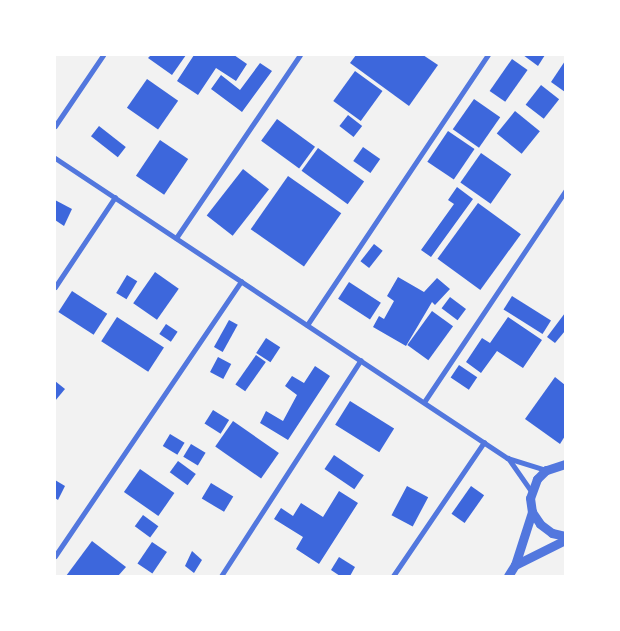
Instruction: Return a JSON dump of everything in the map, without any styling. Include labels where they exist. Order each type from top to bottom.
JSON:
[{"type":"street","points":[[55,126],[103,55]]},
{"type":"street","points":[[176,238],[300,55]]},
{"type":"street","points":[[308,325],[488,55]]},
{"type":"street","points":[[55,158],[507,458],[546,470]]},
{"type":"street","points":[[424,402],[565,191]]},
{"type":"street","points":[[55,287],[115,198]]},
{"type":"street","points":[[55,556],[241,281]]},
{"type":"street","points":[[221,576],[361,360]]},
{"type":"street","points":[[393,576],[484,442]]},
{"type":"street","points":[[507,458],[531,491],[532,512],[515,565],[508,576]]},
{"type":"street","points":[[531,491],[546,470],[563,463]]},
{"type":"street","points":[[532,512],[540,524],[552,533],[565,536]]},
{"type":"street","points":[[515,565],[565,540]]},
{"type":"building","points":[[151,55],[186,55],[172,75],[148,58]]},
{"type":"building","points":[[194,55],[234,55],[247,64],[236,81],[216,68],[198,95],[177,81]]},
{"type":"building","points":[[356,55],[423,55],[438,65],[409,106],[350,63]]},
{"type":"building","points":[[523,55],[545,55],[538,66]]},
{"type":"building","points":[[512,59],[528,70],[505,102],[490,91]]},
{"type":"building","points":[[565,61],[565,92],[551,82]]},
{"type":"building","points":[[260,63],[272,71],[242,112],[211,89],[221,75],[240,90]]},
{"type":"building","points":[[355,71],[383,91],[361,121],[333,101]]},
{"type":"building","points":[[147,79],[178,101],[158,129],[127,108]]},
{"type":"building","points":[[541,85],[559,99],[544,119],[526,105]]},
{"type":"building","points":[[474,99],[500,117],[479,148],[453,129]]},
{"type":"building","points":[[515,111],[540,131],[522,154],[497,134]]},
{"type":"building","points":[[348,115],[362,126],[354,137],[339,126]]},
{"type":"building","points":[[277,119],[315,147],[299,168],[261,141]]},
{"type":"building","points":[[99,126],[126,147],[118,157],[91,136]]},
{"type":"building","points":[[448,131],[475,149],[454,180],[427,162]]},
{"type":"building","points":[[160,140],[188,159],[164,195],[136,176]]},
{"type":"building","points":[[363,147],[380,159],[370,173],[353,161]]},
{"type":"building","points":[[318,148],[364,182],[348,204],[302,171]]},
{"type":"building","points":[[481,153],[511,174],[491,204],[460,182]]},
{"type":"building","points":[[243,169],[269,189],[233,236],[207,215]]},
{"type":"building","points":[[288,176],[341,213],[304,267],[251,229]]},
{"type":"building","points":[[457,187],[473,199],[431,257],[421,250],[454,204],[448,200]]},
{"type":"building","points":[[55,200],[72,209],[64,226],[55,220]]},
{"type":"building","points":[[478,203],[521,234],[480,290],[437,259]]},
{"type":"building","points":[[374,244],[383,251],[369,268],[360,261]]},
{"type":"building","points":[[155,272],[179,289],[157,320],[133,303]]},
{"type":"building","points":[[127,275],[137,281],[126,299],[116,293]]},
{"type":"building","points":[[398,277],[424,292],[437,278],[450,289],[435,305],[432,302],[406,346],[373,327],[379,316],[384,319],[394,301],[387,296]]},
{"type":"building","points":[[349,282],[381,303],[370,319],[338,299]]},
{"type":"building","points":[[72,291],[107,314],[94,335],[58,312]]},
{"type":"building","points":[[512,296],[551,320],[543,334],[504,310]]},
{"type":"building","points":[[450,297],[466,309],[458,320],[442,308]]},
{"type":"building","points":[[432,311],[453,326],[428,360],[407,345]]},
{"type":"building","points":[[565,313],[565,331],[555,343],[547,337]]},
{"type":"building","points":[[117,317],[164,347],[148,372],[101,341]]},
{"type":"building","points":[[508,317],[542,340],[523,368],[497,351],[481,373],[466,362],[482,338],[490,343]]},
{"type":"building","points":[[229,320],[238,325],[223,352],[214,347]]},
{"type":"building","points":[[166,324],[178,332],[171,342],[159,334]]},
{"type":"building","points":[[266,338],[280,347],[270,362],[256,353]]},
{"type":"building","points":[[256,355],[266,362],[245,391],[235,384]]},
{"type":"building","points":[[218,357],[231,364],[223,379],[210,372]]},
{"type":"building","points":[[459,365],[477,377],[469,390],[451,377]]},
{"type":"building","points":[[315,366],[330,376],[288,440],[260,423],[266,411],[283,421],[297,395],[285,386],[292,376],[304,383]]},
{"type":"building","points":[[555,377],[565,385],[565,436],[560,444],[525,419]]},
{"type":"building","points":[[55,381],[65,389],[55,401]]},
{"type":"building","points":[[350,401],[394,429],[379,452],[335,425]]},
{"type":"building","points":[[213,410],[229,420],[221,434],[205,424]]},
{"type":"building","points":[[233,421],[279,453],[261,479],[215,446]]},
{"type":"building","points":[[170,434],[185,443],[177,455],[163,446]]},
{"type":"building","points":[[191,444],[206,453],[198,466],[183,457]]},
{"type":"building","points":[[334,455],[364,475],[354,489],[324,469]]},
{"type":"building","points":[[178,461],[196,474],[188,485],[170,472]]},
{"type":"building","points":[[140,469],[174,493],[158,516],[124,492]]},
{"type":"building","points":[[55,480],[65,486],[58,500],[55,498]]},
{"type":"building","points":[[211,483],[233,496],[224,512],[202,498]]},
{"type":"building","points":[[407,486],[428,497],[413,526],[392,515]]},
{"type":"building","points":[[471,486],[484,495],[465,523],[451,514]]},
{"type":"building","points":[[339,491],[358,503],[319,564],[296,549],[303,537],[274,519],[281,508],[293,516],[301,503],[323,517]]},
{"type":"building","points":[[143,515],[158,526],[150,537],[135,526]]},
{"type":"building","points":[[92,541],[126,567],[118,576],[66,576]]},
{"type":"building","points":[[152,542],[167,552],[152,574],[137,564]]},
{"type":"building","points":[[192,551],[202,560],[194,573],[185,566]]},
{"type":"building","points":[[339,557],[355,567],[350,576],[340,576],[331,570]]}]
